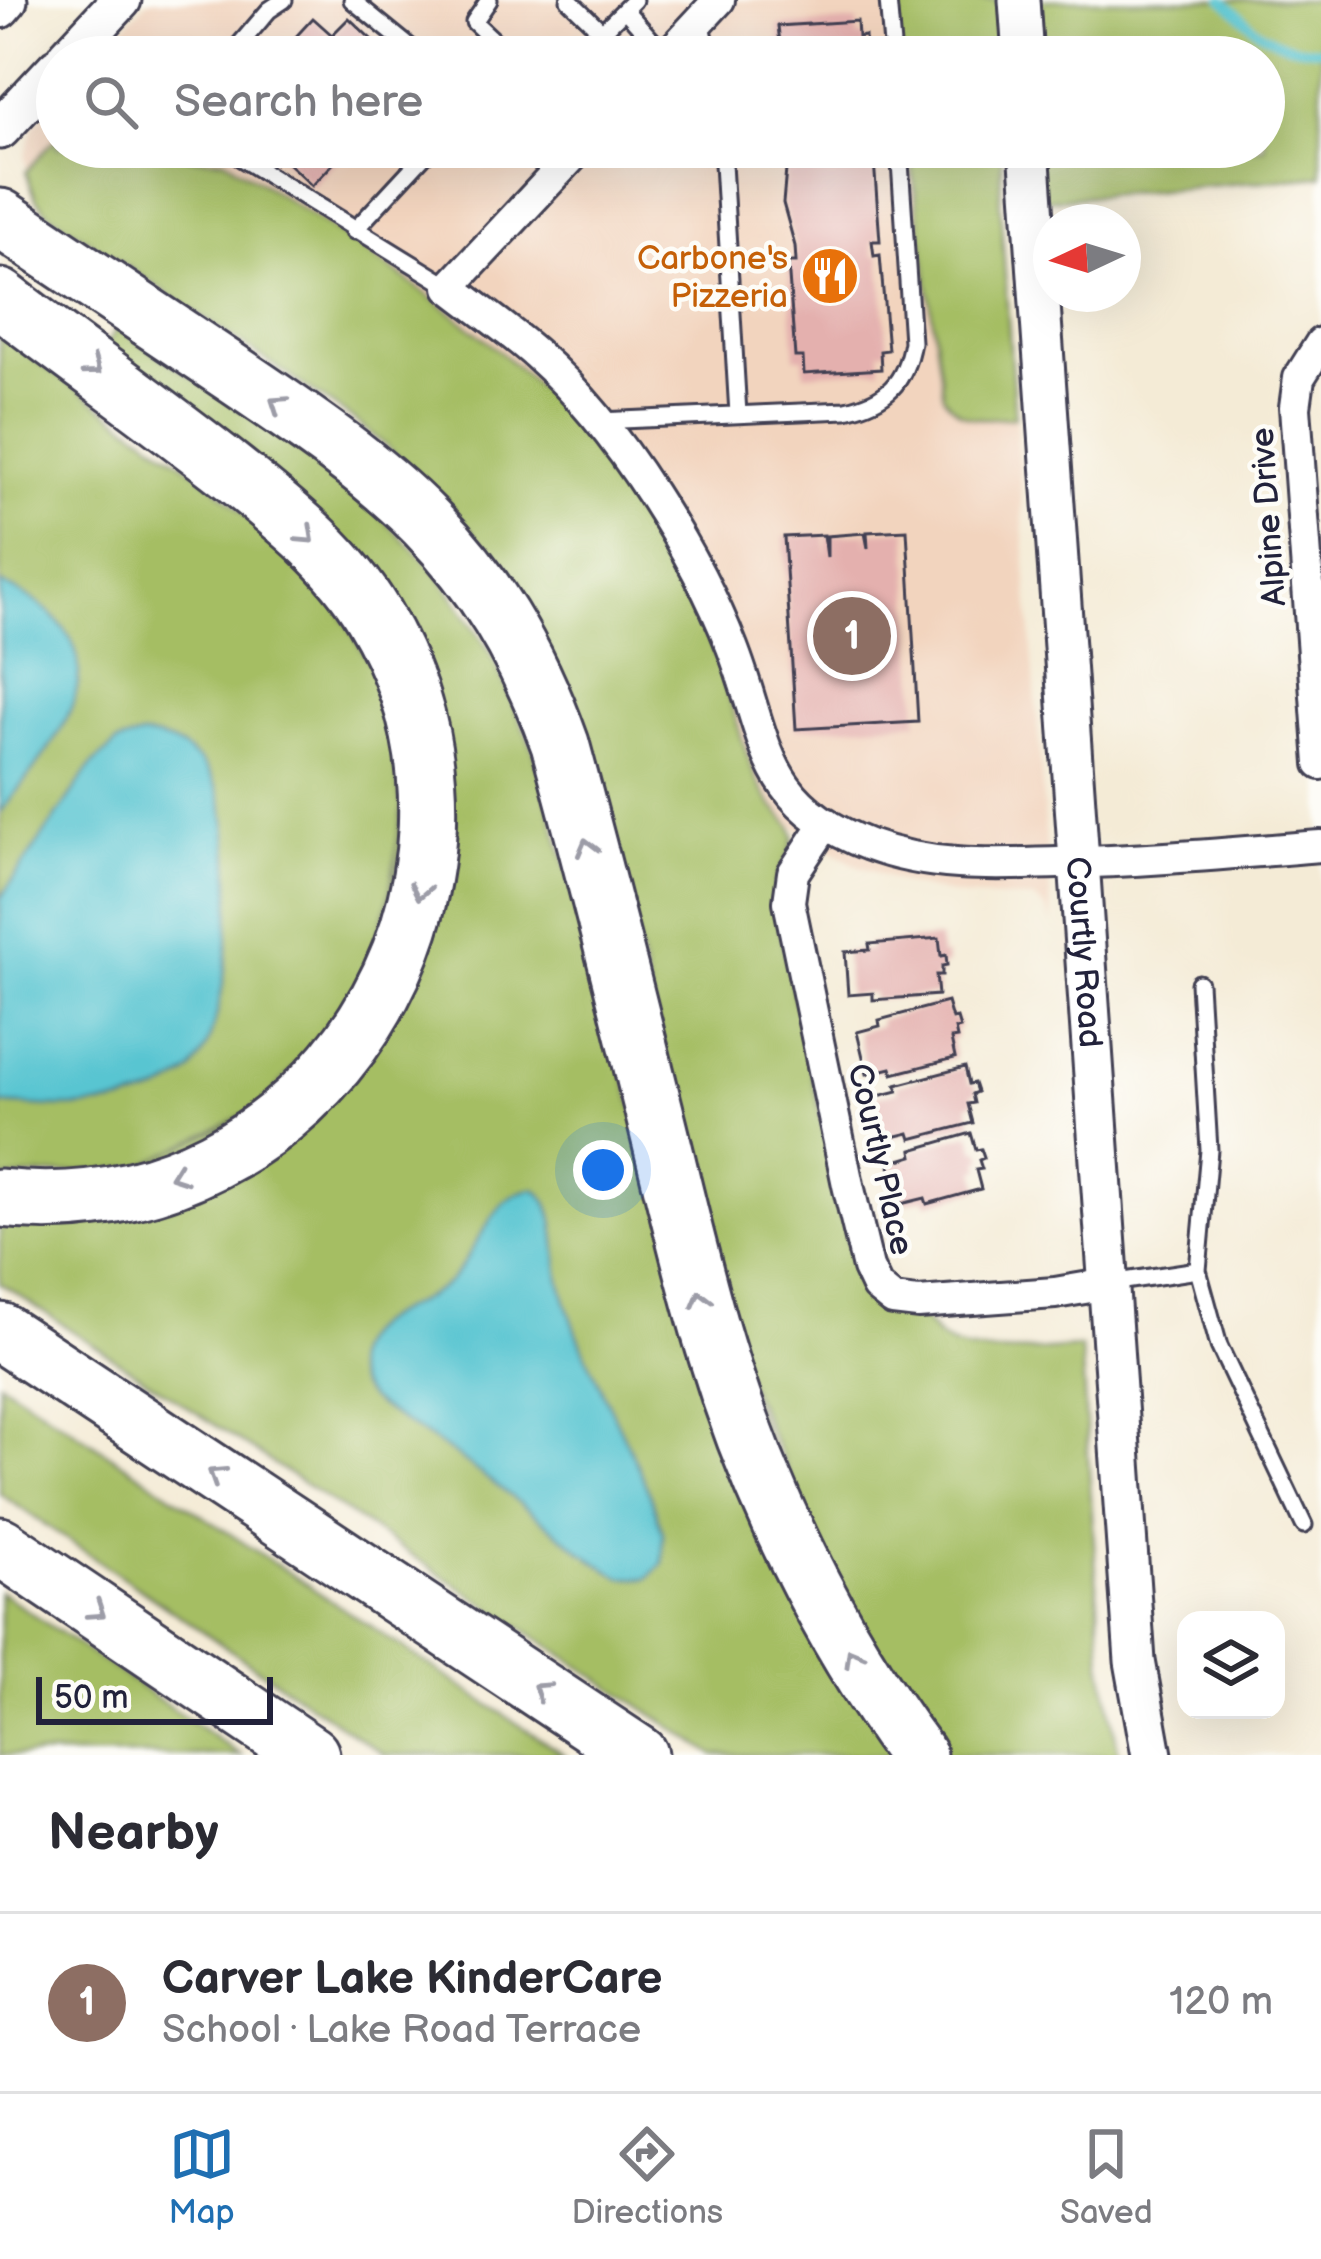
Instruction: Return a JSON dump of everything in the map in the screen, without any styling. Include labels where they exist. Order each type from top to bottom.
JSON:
[{"type":"highway","points":[[0,218],[368,467],[435,530],[502,619],[530,669],[560,744],[704,1310],[740,1422],[818,1595],[917,1755]]},
{"type":"highway","points":[[0,298],[256,491],[310,538],[348,580],[383,632],[409,696],[423,757],[427,809],[421,887],[395,970],[356,1039],[294,1106],[244,1144],[169,1179],[77,1199],[0,1198]]},
{"type":"highway","points":[[0,1332],[639,1755]]},
{"type":"highway","points":[[0,1546],[310,1755]]},
{"type":"street","points":[[0,8],[7,0]]},
{"type":"street","points":[[88,36],[122,0]]},
{"type":"street","points":[[1019,0],[1022,36]]},
{"type":"street","points":[[686,36],[710,10]]},
{"type":"street","points":[[0,129],[36,90]]},
{"type":"street","points":[[562,168],[450,287],[537,355],[598,421],[649,489],[698,572],[734,652],[765,752],[791,796],[826,823],[875,847],[938,862],[988,866],[1321,846]]},
{"type":"street","name":"Courtly Road","points":[[1030,168],[1135,1661],[1152,1755]]},
{"type":"street","name":"Alpine Drive","points":[[1321,343],[1299,378],[1295,407],[1321,764]]},
{"type":"street","name":"Courtly Place","points":[[826,823],[793,873],[789,902],[848,1185],[874,1282],[886,1295],[908,1304],[1108,1284]]},
{"type":"lane","points":[[247,36],[284,0]]},
{"type":"lane","points":[[352,0],[396,36]]},
{"type":"lane","points":[[488,36],[473,22],[489,0]]},
{"type":"lane","points":[[568,0],[602,32],[629,5],[651,36]]},
{"type":"lane","points":[[887,0],[891,36]]},
{"type":"lane","points":[[256,168],[450,287]]},
{"type":"lane","points":[[354,231],[412,168]]},
{"type":"lane","points":[[547,168],[555,175]]},
{"type":"lane","points":[[723,168],[738,414]]},
{"type":"lane","points":[[598,421],[846,410],[869,405],[896,388],[908,367],[912,342],[900,168]]},
{"type":"lane","points":[[1199,983],[1209,1150],[1198,1270],[1219,1346],[1304,1525]]},
{"type":"lane","points":[[1108,1284],[1198,1270]]},
{"type":"shaded area","points":[[149,0],[1007,0],[1006,36],[116,36]]},
{"type":"shaded area","points":[[35,124],[36,168],[1001,168],[1052,924],[1046,909],[1034,899],[960,896],[905,884],[852,863],[790,824],[713,829],[614,566],[47,212],[29,183],[25,156]]},
{"type":"green space","points":[[888,0],[1007,0],[1006,36],[894,36]]},
{"type":"green space","points":[[1019,0],[1321,0],[1321,176],[1033,201],[1031,168],[1285,168],[1285,36],[1022,36]]},
{"type":"green space","points":[[36,160],[36,168],[239,168],[367,252],[493,346],[550,399],[602,458],[650,525],[702,622],[755,776],[794,832],[776,883],[774,904],[858,1284],[878,1306],[903,1317],[923,1318],[940,1338],[957,1346],[991,1352],[1081,1348],[1102,1662],[1119,1755],[944,1755],[854,1621],[744,1374],[597,778],[557,667],[506,575],[438,494],[397,456],[350,417],[47,212],[36,199],[26,172]]},
{"type":"green space","points":[[912,168],[1001,168],[1015,417],[966,415],[943,395]]},
{"type":"green space","points":[[117,328],[279,435],[362,498],[435,570],[490,651],[534,751],[639,1126],[896,1755],[714,1755],[0,1283],[0,1217],[29,1219],[366,1059],[421,675],[102,350]]},
{"type":"green space","points":[[0,336],[206,479],[326,587],[383,686],[406,836],[366,981],[262,1106],[140,1167],[0,1179]]},
{"type":"green space","points":[[0,1382],[565,1755],[385,1755],[0,1494]]},
{"type":"green space","points":[[0,1592],[241,1755],[0,1755]]},
{"type":"water","points":[[0,584],[34,600],[61,625],[75,649],[79,673],[64,724],[0,813]]},
{"type":"water","points":[[141,736],[166,740],[197,759],[218,791],[225,817],[228,939],[215,1022],[203,1054],[187,1075],[146,1097],[97,1106],[0,1104],[0,899],[91,766],[117,743]]},
{"type":"water","points":[[535,1189],[553,1219],[561,1284],[571,1316],[663,1533],[663,1563],[648,1578],[622,1578],[597,1563],[477,1471],[378,1405],[354,1375],[354,1352],[363,1336],[445,1285],[495,1213],[520,1193]]},
{"type":"building","points":[[313,18],[332,35],[349,18],[368,36],[296,36]]},
{"type":"building","points":[[857,21],[858,36],[779,36],[778,26]]},
{"type":"building","points":[[293,168],[329,168],[312,186]]},
{"type":"building","points":[[786,168],[875,168],[880,241],[872,241],[874,256],[880,255],[888,350],[880,351],[881,369],[804,374],[803,357],[795,357],[788,262],[796,262],[795,246],[783,203]]},
{"type":"building","points":[[907,530],[918,722],[796,729],[784,537],[824,535],[827,557],[827,536],[865,533],[868,548],[867,532]]},
{"type":"building","points":[[939,938],[947,965],[942,966],[942,975],[936,975],[938,995],[873,1000],[873,993],[848,995],[845,952],[870,950],[869,944]]},
{"type":"building","points":[[947,1002],[960,1028],[955,1029],[957,1038],[951,1039],[955,1058],[893,1074],[891,1068],[867,1074],[857,1032],[880,1026],[879,1020]]},
{"type":"building","points":[[965,1067],[969,1084],[974,1083],[977,1092],[972,1094],[974,1103],[968,1104],[973,1123],[911,1139],[909,1133],[885,1139],[874,1097],[898,1091],[896,1085]]},
{"type":"building","points":[[971,1133],[984,1158],[979,1160],[982,1169],[976,1170],[981,1189],[927,1204],[925,1198],[901,1204],[889,1163],[913,1156],[912,1150]]},
{"type":"waterway","points":[[1223,0],[1268,36]]},
{"type":"waterway","points":[[1285,44],[1321,49]]},
{"type":"place","name":"Carbone's Pizzeria","points":[[830,276]]},
{"type":"place","name":"Carver Lake KinderCare","points":[[852,636]]}]
